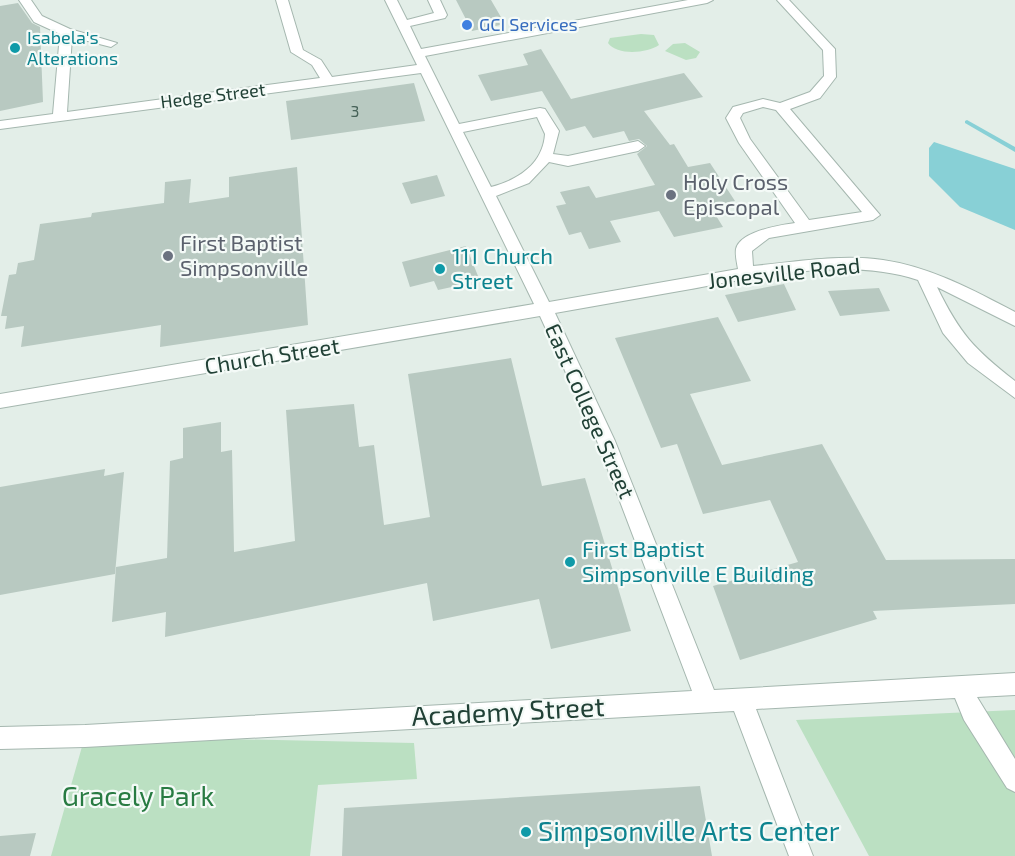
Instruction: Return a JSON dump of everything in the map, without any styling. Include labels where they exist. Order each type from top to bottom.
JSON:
[{"type":"street","points":[[25,0],[38,19],[66,32],[111,43]]},
{"type":"street","points":[[282,0],[297,52],[317,63],[328,81]]},
{"type":"street","name":"East College Street","points":[[391,0],[488,193],[606,441],[708,701]]},
{"type":"street","points":[[404,24],[441,15],[434,0]]},
{"type":"street","points":[[419,53],[707,0]]},
{"type":"street","points":[[783,0],[829,49],[831,77],[815,95],[781,107],[764,103],[738,110],[733,118],[744,140],[806,226]]},
{"type":"street","points":[[60,115],[66,32]]},
{"type":"street","name":"Hedge Street","points":[[0,125],[60,115],[427,68]]},
{"type":"street","points":[[747,273],[744,249],[765,233],[873,215],[781,107]]},
{"type":"street","points":[[456,129],[540,112],[552,129],[552,143],[530,177],[514,186],[488,193]]},
{"type":"street","points":[[545,157],[568,161],[638,146]]},
{"type":"street","name":"Jonesville Road","points":[[544,308],[747,273],[847,264],[880,265],[924,276],[987,303],[1015,320]]},
{"type":"street","points":[[924,276],[949,328],[974,358],[1015,391]]},
{"type":"street","name":"Church Street","points":[[0,401],[342,345],[544,308]]},
{"type":"street","name":"Academy Street","points":[[0,738],[85,736],[1015,684]]},
{"type":"street","points":[[961,687],[972,712],[1015,780]]},
{"type":"street","points":[[741,700],[801,856]]},
{"type":"green space","points":[[641,34],[654,35],[659,45],[648,50],[633,52],[618,50],[608,43],[610,38]]},
{"type":"green space","points":[[685,43],[700,52],[696,58],[686,60],[665,51],[673,44]]},
{"type":"green space","points":[[1015,710],[1015,856],[869,856],[796,720]]},
{"type":"green space","name":"Gracely Park","points":[[85,736],[414,743],[417,779],[318,785],[310,856],[51,856]]},
{"type":"water","points":[[934,142],[1015,169],[1015,230],[960,207],[929,176],[929,148]]},
{"type":"building","points":[[456,0],[491,0],[505,24],[472,31]]},
{"type":"building","points":[[18,3],[32,23],[40,27],[43,102],[0,111],[0,6]]},
{"type":"building","points":[[541,49],[571,99],[684,73],[703,97],[644,111],[670,145],[674,144],[688,167],[710,163],[735,201],[710,206],[723,227],[674,237],[659,211],[610,221],[621,242],[589,249],[581,232],[569,235],[556,206],[566,204],[560,192],[589,186],[596,198],[655,185],[637,154],[647,146],[639,139],[629,141],[624,131],[593,138],[585,126],[566,131],[542,91],[491,101],[478,75],[528,65],[523,54]]},
{"type":"building","points":[[414,83],[425,121],[291,140],[286,101]]},
{"type":"building","name":"First Baptist Simpsonville","points":[[297,167],[308,325],[160,347],[161,325],[21,347],[24,326],[5,329],[7,316],[1,316],[9,275],[16,274],[18,263],[34,260],[40,224],[91,217],[92,213],[164,203],[165,182],[191,179],[189,203],[229,197],[229,177]]},
{"type":"building","points":[[437,175],[445,196],[411,204],[402,183]]},
{"type":"building","name":"111 Church Street","points":[[466,246],[478,276],[459,281],[461,285],[438,290],[434,281],[410,287],[402,262]]},
{"type":"building","points":[[784,284],[796,310],[738,322],[725,295]]},
{"type":"building","points":[[879,288],[890,311],[840,316],[828,291]]},
{"type":"building","points":[[718,317],[751,381],[690,394],[722,465],[822,444],[886,560],[1015,559],[1015,604],[873,611],[877,619],[740,660],[713,586],[798,562],[770,500],[703,514],[677,444],[661,448],[615,338]]},
{"type":"building","points":[[511,358],[542,486],[585,478],[631,631],[551,649],[539,599],[433,621],[427,583],[165,637],[166,612],[112,622],[116,567],[167,558],[170,461],[183,458],[183,428],[221,422],[221,452],[232,450],[234,552],[295,541],[286,410],[354,404],[359,447],[374,445],[384,525],[430,517],[408,374]]},
{"type":"building","points":[[105,469],[104,476],[124,472],[115,574],[0,595],[0,487]]},
{"type":"building","name":"Simpsonville Arts Center","points":[[700,786],[712,856],[342,856],[344,808]]},
{"type":"building","points":[[36,833],[30,856],[0,856],[0,836]]},
{"type":"waterway","points":[[967,122],[1015,150]]},
{"type":"place","name":"GCI Services","points":[[467,25]]},
{"type":"place","name":"Isabela's Alterations","points":[[15,48]]},
{"type":"place","name":"Holy Cross Episcopal","points":[[671,195]]},
{"type":"place","name":"First Baptist Simpsonville","points":[[168,256]]},
{"type":"place","name":"111 Church Street","points":[[440,269]]},
{"type":"place","name":"First Baptist Simpsonville E Building","points":[[570,562]]},
{"type":"place","name":"Simpsonville Arts Center","points":[[526,832]]}]
